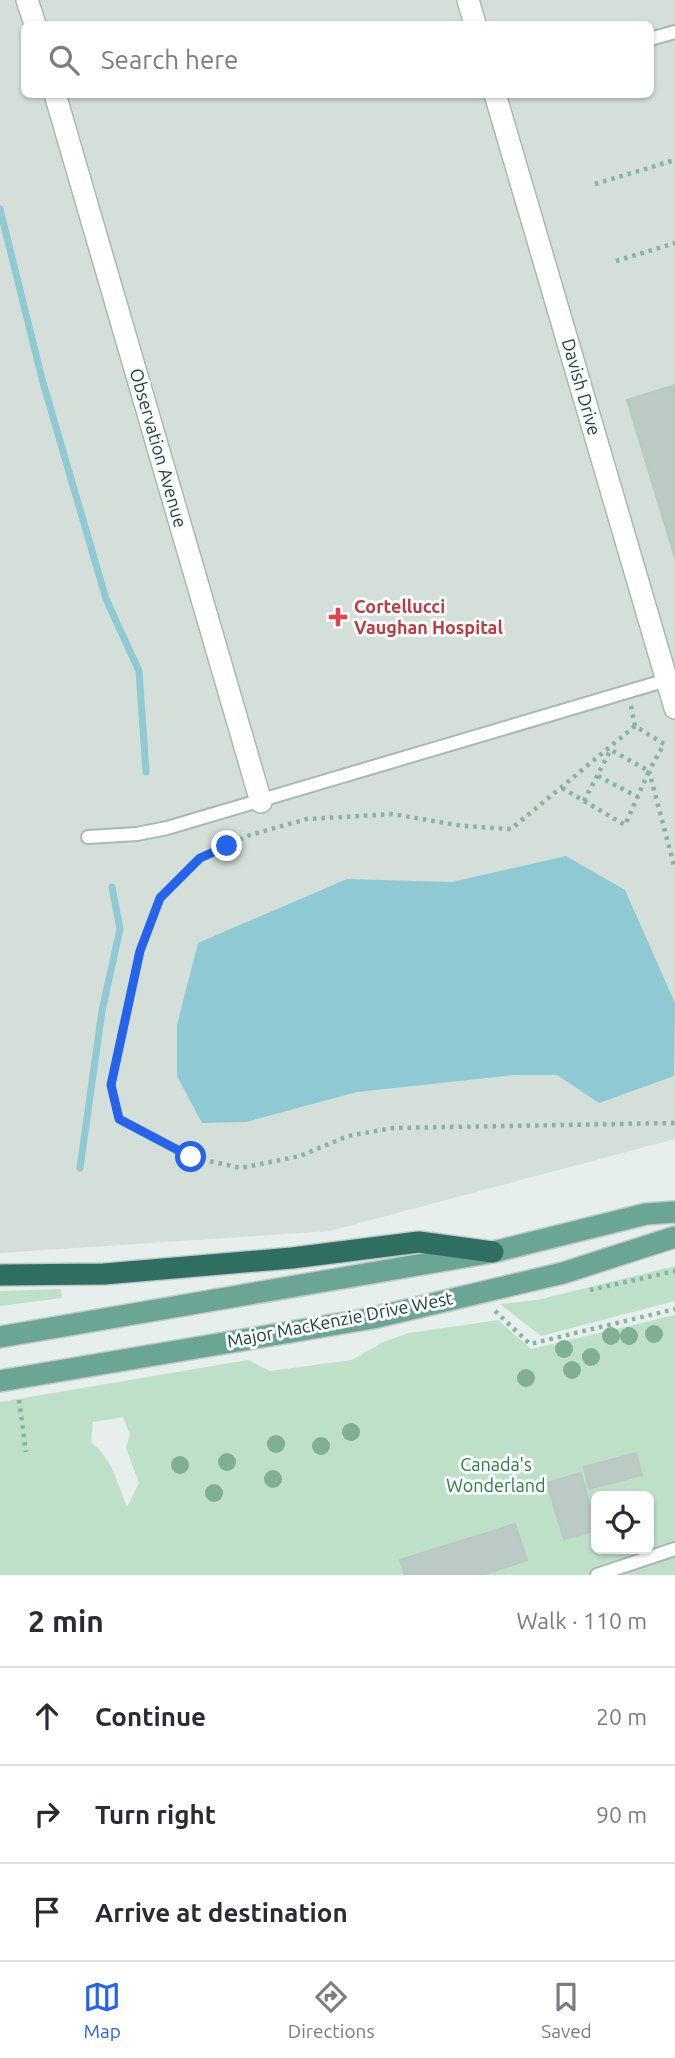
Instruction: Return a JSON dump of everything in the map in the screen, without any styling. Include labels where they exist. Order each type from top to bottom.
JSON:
[{"type":"highway","points":[[0,1275],[118,1273],[292,1258],[419,1242],[493,1252]]},
{"type":"main road","points":[[0,1337],[493,1252],[646,1214],[675,1212]]},
{"type":"main road","name":"Major MacKenzie Drive West","points":[[8,1379],[373,1318],[563,1273],[675,1237]]},
{"type":"street","points":[[27,0],[34,21]]},
{"type":"street","points":[[468,0],[474,21]]},
{"type":"street","name":"Observation Avenue","points":[[56,98],[261,802]]},
{"type":"street","name":"Davish Drive","points":[[496,98],[671,678],[675,708]]},
{"type":"lane","points":[[654,38],[675,32]]},
{"type":"lane","points":[[88,837],[147,832],[261,802],[671,678]]},
{"type":"lane","points":[[597,1575],[675,1549]]},
{"type":"path","points":[[595,184],[675,160]]},
{"type":"path","points":[[616,261],[675,243]]},
{"type":"path","points":[[562,788],[625,825],[664,744],[635,726],[511,829],[463,827],[392,814],[307,819],[250,835],[200,858],[160,898],[140,951],[111,1085],[119,1119],[191,1157],[241,1168],[300,1156],[348,1136],[393,1128],[675,1122]]},
{"type":"path","points":[[584,801],[616,740]]},
{"type":"path","points":[[611,750],[649,771],[675,869]]},
{"type":"path","points":[[598,776],[638,797]]},
{"type":"path","points":[[8,1379],[26,1452]]},
{"type":"shaded area","name":"Cortellucci Vaughan Hospital","points":[[0,0],[675,0],[675,1139],[330,1231],[0,1253]]},
{"type":"green space","points":[[675,1266],[675,1301],[541,1336],[500,1304],[537,1300]]},
{"type":"green space","points":[[61,1289],[62,1298],[0,1306],[0,1291]]},
{"type":"green space","name":"Canada's Wonderland","points":[[675,1315],[675,1575],[0,1575],[0,1402],[248,1360],[270,1371],[352,1360],[383,1342],[409,1333],[498,1320],[531,1349]],"holes":[[[123,1417],[130,1435],[126,1448],[139,1483],[127,1507],[109,1464],[91,1442],[93,1422]]]},
{"type":"water","points":[[566,856],[625,890],[675,1003],[674,1076],[599,1103],[557,1075],[514,1075],[357,1092],[246,1122],[202,1123],[177,1076],[177,1025],[198,943],[347,879],[452,882]]},
{"type":"building","points":[[675,385],[675,558],[627,400]]},
{"type":"building","points":[[636,1453],[642,1475],[589,1489],[584,1467]]},
{"type":"building","points":[[581,1473],[591,1511],[591,1531],[564,1539],[547,1483]]},
{"type":"building","points":[[515,1524],[527,1560],[482,1575],[405,1575],[400,1560]]},
{"type":"waterway","points":[[0,209],[42,379],[106,599],[139,671],[146,772]]},
{"type":"waterway","points":[[80,1168],[102,1011],[120,929],[112,887]]},
{"type":"place","name":"Cortellucci Vaughan Hospital","points":[[338,617]]},
{"type":"route","points":[[191,1157],[119,1119],[111,1085],[140,951],[160,898],[200,858],[227,846]]}]
